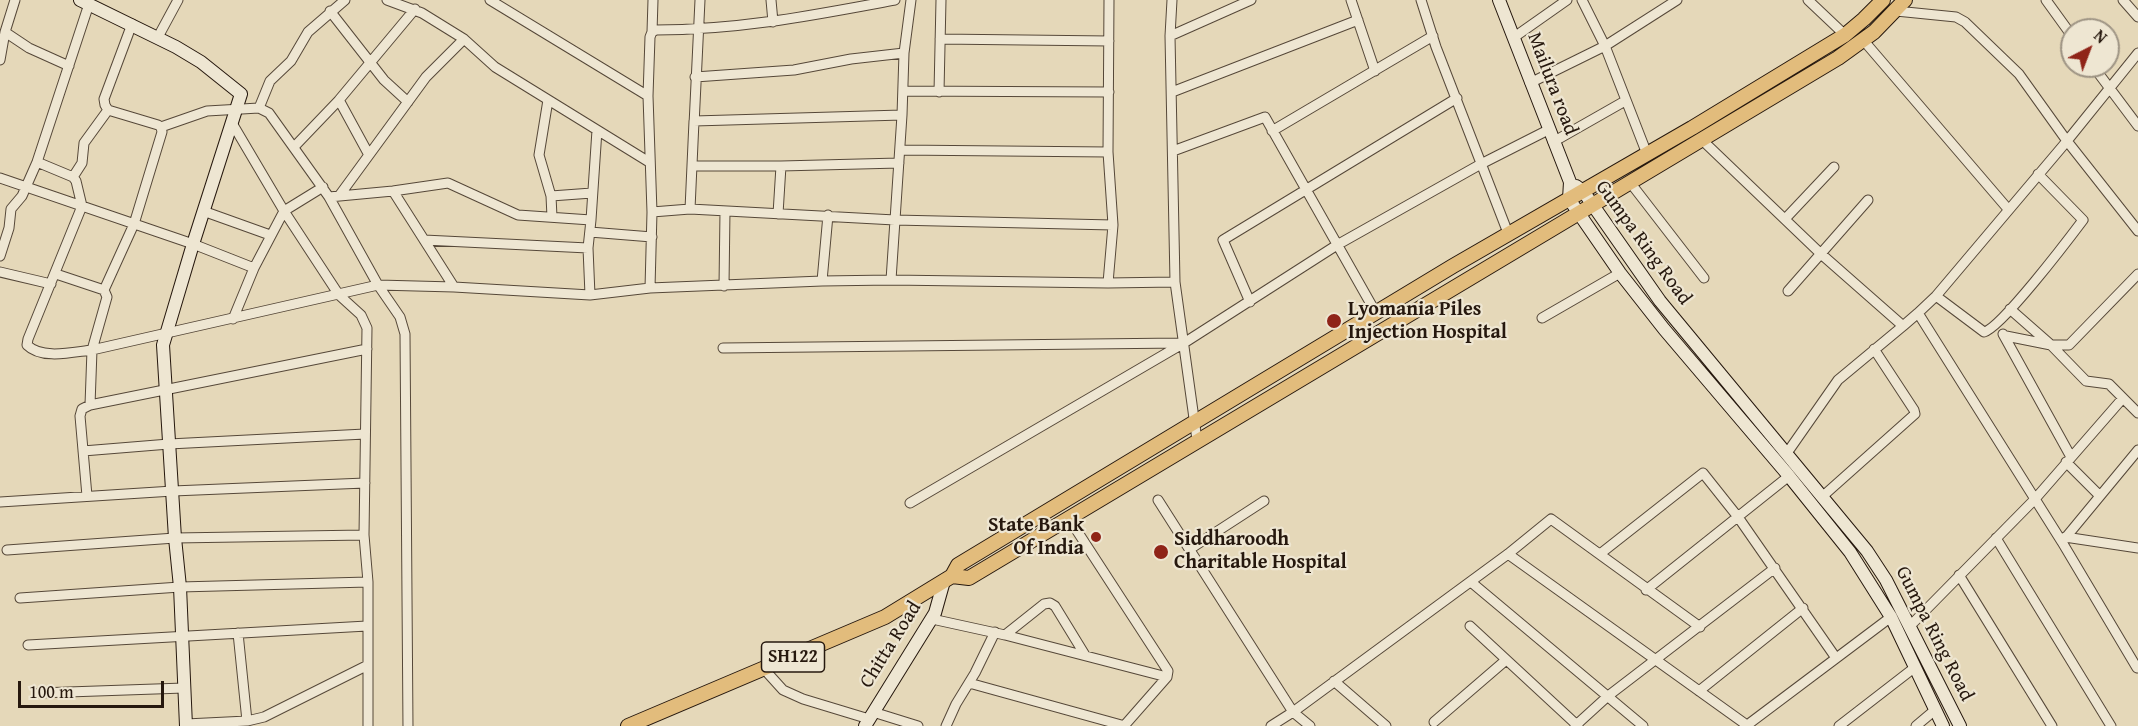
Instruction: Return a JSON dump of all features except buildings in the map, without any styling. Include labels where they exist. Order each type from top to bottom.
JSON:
[{"type":"main road","name":"SH122","points":[[628,726],[885,617],[948,579],[958,565],[1508,233],[1647,154],[1845,35],[1864,20],[1883,0]]},
{"type":"main road","points":[[948,579],[969,578],[1701,140],[1863,41],[1901,5]]},
{"type":"street","points":[[0,60],[5,32],[15,0]]},
{"type":"street","points":[[158,37],[178,0]]},
{"type":"street","points":[[259,108],[270,81],[291,61],[308,32],[345,0]]},
{"type":"street","points":[[387,0],[410,5],[464,39],[495,67],[649,162]]},
{"type":"street","points":[[490,0],[648,96]]},
{"type":"street","points":[[650,288],[652,212],[648,96],[653,0]]},
{"type":"street","points":[[690,209],[700,0]]},
{"type":"street","points":[[771,0],[773,22]]},
{"type":"street","points":[[652,32],[773,22],[896,0]]},
{"type":"street","points":[[891,280],[904,53],[911,0]]},
{"type":"street","points":[[939,92],[941,0]]},
{"type":"street","points":[[1108,283],[1113,225],[1108,152],[1109,0]]},
{"type":"street","points":[[1172,0],[1170,36],[1175,282],[1197,440]]},
{"type":"street","points":[[1170,36],[1251,0]]},
{"type":"street","points":[[1351,0],[1375,71]]},
{"type":"street","points":[[1421,0],[1508,233]]},
{"type":"street","name":"Mailura road","points":[[1499,0],[1570,182]]},
{"type":"street","points":[[1513,38],[1567,0]]},
{"type":"street","points":[[1582,0],[1605,46],[1647,154]]},
{"type":"street","points":[[1530,83],[1605,46],[1677,0]]},
{"type":"street","points":[[1808,0],[1845,35]]},
{"type":"street","points":[[2046,0],[2060,19]]},
{"type":"street","points":[[2123,0],[2138,17]]},
{"type":"street","points":[[0,256],[9,228],[11,209],[22,196],[37,162],[69,66],[85,2],[158,37],[201,62],[239,90],[241,94],[165,334],[163,350],[180,587],[186,725],[247,722],[264,717],[368,665]]},
{"type":"street","points":[[294,147],[339,100],[410,5]]},
{"type":"street","points":[[1901,5],[1956,17],[1965,22],[2019,74],[2067,141],[2138,231]]},
{"type":"street","points":[[330,11],[384,80],[408,102]]},
{"type":"street","points":[[1172,92],[1358,20]]},
{"type":"street","points":[[132,24],[104,99],[108,110],[161,127],[204,112],[259,108],[269,113],[323,187],[334,197],[378,285],[400,317],[405,334],[408,726]]},
{"type":"street","points":[[5,32],[29,48],[69,66]]},
{"type":"street","points":[[1272,131],[1433,36]]},
{"type":"street","points":[[334,197],[369,155],[426,77],[464,39]]},
{"type":"street","points":[[940,39],[1109,41]]},
{"type":"street","points":[[1863,41],[2008,209]]},
{"type":"street","points":[[1787,453],[1832,387],[1845,372],[1903,326],[1936,296],[2067,141],[2138,52]]},
{"type":"street","points":[[695,77],[794,70],[851,59],[904,53]]},
{"type":"street","points":[[2102,78],[2138,126]]},
{"type":"street","points":[[903,91],[1109,92]]},
{"type":"street","points":[[1250,302],[1223,240],[1457,98]]},
{"type":"street","points":[[339,100],[369,155]]},
{"type":"street","points":[[548,100],[539,155],[551,196],[552,217]]},
{"type":"street","points":[[1553,142],[1625,101]]},
{"type":"street","points":[[73,177],[82,163],[84,143],[108,110]]},
{"type":"street","points":[[694,125],[694,121],[902,115]]},
{"type":"street","points":[[1173,151],[1265,117],[1377,313]]},
{"type":"street","points":[[232,123],[284,211],[339,295],[361,315],[365,322],[367,349],[364,535],[368,582],[368,726]]},
{"type":"street","points":[[90,405],[92,350],[107,297],[104,290],[129,230],[134,224],[162,132],[161,127]]},
{"type":"street","points":[[910,503],[1184,343],[1337,245],[1481,164],[1550,129]]},
{"type":"street","points":[[590,296],[588,248],[597,130]]},
{"type":"street","points":[[1701,140],[1820,253],[1903,326]]},
{"type":"street","points":[[900,150],[1108,152]]},
{"type":"street","points":[[37,162],[73,177],[82,206],[28,339],[27,345],[32,350],[54,354],[92,350],[378,285],[454,286],[590,296],[650,288],[822,281],[1175,282]]},
{"type":"street","points":[[692,166],[899,163]]},
{"type":"street","points":[[778,214],[780,166]]},
{"type":"street","points":[[1785,219],[1833,167]]},
{"type":"street","points":[[1936,296],[1980,331],[1987,331],[1996,325],[2010,309],[2083,220],[2038,174]]},
{"type":"street","points":[[0,178],[193,244],[254,268]]},
{"type":"street","points":[[1629,181],[1704,278]]},
{"type":"street","name":"Gumpa Ring Road","points":[[1943,726],[1891,617],[1850,552],[1620,273],[1569,198],[1570,182],[1583,190],[1660,301],[1823,496],[1876,565],[1910,626],[1960,726]]},
{"type":"street","points":[[334,197],[448,183],[518,215],[591,220]]},
{"type":"street","points":[[233,319],[254,268],[284,211],[323,187]]},
{"type":"street","points":[[393,191],[454,286]]},
{"type":"street","points":[[551,196],[592,193]]},
{"type":"street","points":[[1788,291],[1868,200]]},
{"type":"street","points":[[652,212],[690,209],[895,220],[1113,225]]},
{"type":"street","points":[[203,211],[270,235]]},
{"type":"street","points":[[724,286],[725,211]]},
{"type":"street","points":[[822,281],[828,215]]},
{"type":"street","points":[[590,232],[652,237]]},
{"type":"street","points":[[424,240],[588,248]]},
{"type":"street","points":[[0,272],[51,284]]},
{"type":"street","points":[[1542,318],[1620,273]]},
{"type":"street","points":[[56,274],[104,290]]},
{"type":"street","points":[[2006,336],[2067,346],[2138,274]]},
{"type":"street","points":[[2010,309],[2051,345],[2086,381],[2109,384],[2138,413]]},
{"type":"street","points":[[1918,313],[2035,499],[2064,540],[2137,668]]},
{"type":"street","points":[[1996,325],[2006,336],[2069,459],[2099,495]]},
{"type":"street","points":[[723,348],[1184,343]]},
{"type":"street","points":[[87,496],[80,416],[82,409],[90,405],[166,388],[367,349]]},
{"type":"street","points":[[1823,496],[1915,414],[1874,349]]},
{"type":"street","points":[[1910,626],[2035,499],[2123,398]]},
{"type":"street","points":[[83,451],[169,444],[366,434]]},
{"type":"street","points":[[2064,540],[2138,450]]},
{"type":"street","points":[[1600,554],[1702,473],[1775,568],[1836,658]]},
{"type":"street","points":[[1646,590],[1789,476]]},
{"type":"street","points":[[0,502],[173,491],[365,483]]},
{"type":"street","points":[[1158,500],[1293,712],[1310,726]]},
{"type":"street","points":[[1190,549],[1264,501]]},
{"type":"street","points":[[969,683],[1124,726],[1169,674],[1167,667],[1068,518]]},
{"type":"street","points":[[1271,726],[1471,582],[1551,519],[1700,627]]},
{"type":"street","points":[[7,550],[175,538],[364,535]]},
{"type":"street","points":[[1996,538],[2111,726]]},
{"type":"street","points":[[2064,540],[2138,548]]},
{"type":"street","points":[[1508,554],[1747,726],[1891,617]]},
{"type":"street","points":[[1470,626],[1576,726],[1608,696],[1775,568]]},
{"type":"street","points":[[1959,575],[2052,726]]},
{"type":"street","name":"Chitta Road","points":[[869,719],[932,619],[948,579]]},
{"type":"street","points":[[20,598],[180,587],[368,582]]},
{"type":"street","points":[[1471,582],[1643,726]]},
{"type":"street","points":[[1005,634],[1044,604],[1050,603],[1055,606],[1084,655]]},
{"type":"street","points":[[1699,691],[1803,608]]},
{"type":"street","points":[[932,619],[1005,634],[1167,677]]},
{"type":"street","points":[[28,645],[367,626]]},
{"type":"street","points":[[946,726],[994,632]]},
{"type":"street","points":[[238,633],[247,722]]},
{"type":"street","points":[[1434,722],[1506,660]]},
{"type":"street","points":[[1839,726],[1914,668]]},
{"type":"street","points":[[764,669],[783,690],[803,699],[869,719],[918,726]]},
{"type":"street","points":[[1334,681],[1386,726]]},
{"type":"street","points":[[39,693],[184,688]]},
{"type":"street","points":[[1916,726],[1935,710]]},
{"type":"place","name":"Lyomania Piles Injection Hospital","points":[[1334,321]]},
{"type":"place","name":"State Bank Of India","points":[[1096,537]]},
{"type":"place","name":"Siddharoodh Charitable Hospital","points":[[1161,552]]}]
